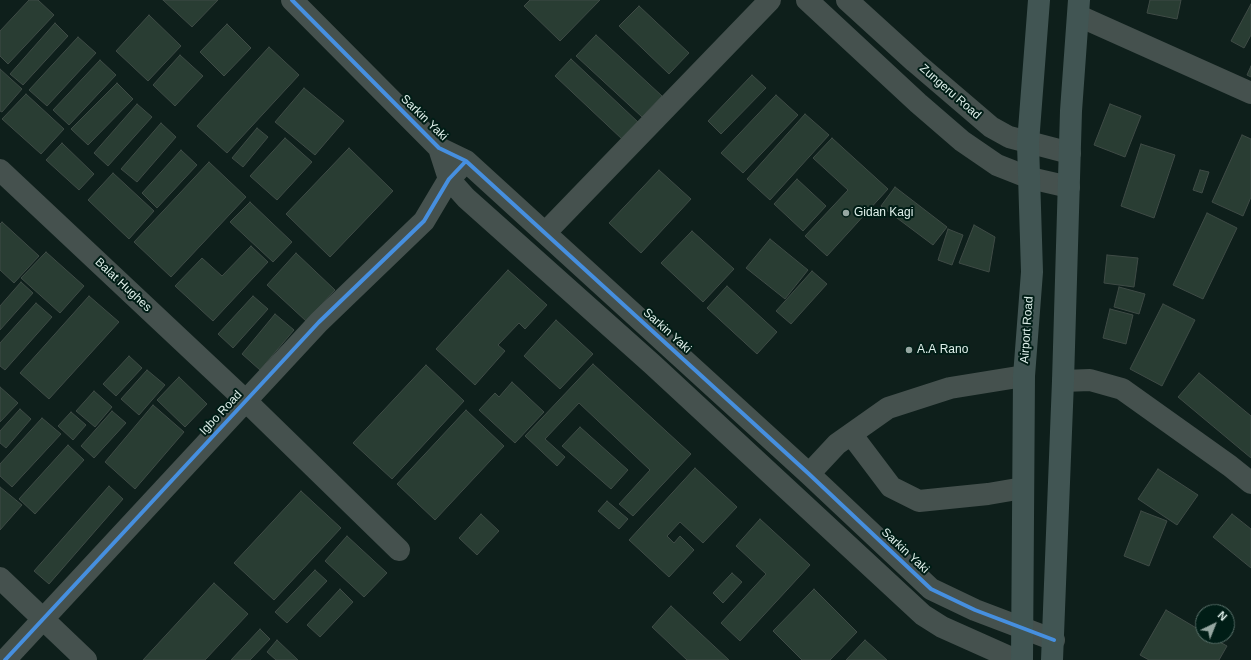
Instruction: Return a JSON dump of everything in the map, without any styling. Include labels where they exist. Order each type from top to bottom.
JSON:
[{"type":"main road","name":"Airport Road","points":[[1022,660],[1024,376],[1032,272],[1028,143],[1040,0]]},
{"type":"main road","points":[[1053,650],[1071,111],[1079,8]]},
{"type":"street","name":"Sarkin Yaki","points":[[292,0],[439,148],[466,161],[544,234],[809,474],[931,589],[968,607],[1022,628],[1053,650]]},
{"type":"street","points":[[544,234],[770,0]]},
{"type":"street","points":[[807,0],[918,103],[962,141],[997,165],[1030,178],[1069,187]]},
{"type":"street","name":"Zungeru Road","points":[[847,0],[915,62],[992,128],[1009,137],[1070,153]]},
{"type":"street","points":[[1079,8],[1251,94]]},
{"type":"street","name":"Sarkin Yaki","points":[[439,148],[449,179]]},
{"type":"street","name":"Igbo Road","points":[[424,221],[449,179],[466,161]]},
{"type":"street","name":"Balat Hughes","points":[[0,170],[246,401],[399,550]]},
{"type":"street","name":"Igbo Road","points":[[5,660],[319,322],[424,221],[466,198],[484,178]]},
{"type":"street","points":[[449,179],[466,198],[652,364],[814,516],[923,615],[942,627],[1016,660]]},
{"type":"street","points":[[809,474],[837,444],[888,408],[950,388],[1024,376]]},
{"type":"street","points":[[1063,381],[1090,380],[1122,390],[1230,466],[1251,483]]},
{"type":"street","points":[[851,434],[891,486],[919,501],[988,494],[1023,488]]},
{"type":"street","points":[[0,578],[44,618],[86,660]]},
{"type":"building","points":[[29,0],[38,0],[54,15],[8,64],[0,56],[0,31]]},
{"type":"building","points":[[163,0],[218,0],[192,27]]},
{"type":"building","points":[[530,0],[600,0],[560,41],[524,6]]},
{"type":"building","points":[[1150,0],[1181,0],[1177,19],[1147,13]]},
{"type":"building","points":[[1251,4],[1251,35],[1244,48],[1231,41]]},
{"type":"building","points":[[639,6],[689,53],[669,74],[619,26]]},
{"type":"building","points":[[149,15],[181,46],[148,81],[116,51]]},
{"type":"building","points":[[55,23],[68,36],[23,85],[10,74]]},
{"type":"building","points":[[227,24],[251,48],[224,76],[200,52]]},
{"type":"building","points":[[596,35],[662,96],[642,117],[576,56]]},
{"type":"building","points":[[78,37],[96,53],[47,106],[29,90]]},
{"type":"building","points":[[269,47],[299,75],[227,153],[197,126]]},
{"type":"building","points":[[180,55],[203,76],[175,106],[153,85]]},
{"type":"building","points":[[571,59],[639,123],[623,140],[555,76]]},
{"type":"building","points":[[100,60],[116,75],[69,125],[53,110]]},
{"type":"building","points":[[1251,66],[1251,77],[1247,75]]},
{"type":"building","points":[[0,69],[22,89],[2,112],[0,111]]},
{"type":"building","points":[[752,75],[766,88],[721,134],[708,121]]},
{"type":"building","points":[[117,83],[133,99],[88,145],[71,129]]},
{"type":"building","points":[[304,88],[344,121],[315,155],[275,122]]},
{"type":"building","points":[[26,94],[64,129],[41,154],[2,119]]},
{"type":"building","points":[[776,95],[798,115],[743,173],[721,153]]},
{"type":"building","points":[[137,104],[152,117],[108,166],[94,153]]},
{"type":"building","points":[[1110,104],[1141,116],[1125,157],[1094,145]]},
{"type":"building","points":[[805,114],[829,135],[770,200],[747,179]]},
{"type":"building","points":[[161,123],[176,137],[137,182],[121,169]]},
{"type":"building","points":[[257,128],[268,137],[243,167],[232,158]]},
{"type":"building","points":[[1242,135],[1251,139],[1251,197],[1243,216],[1212,202]]},
{"type":"building","points":[[285,138],[312,162],[277,200],[250,176]]},
{"type":"building","name":"Gidan Kagi","points":[[832,138],[888,189],[827,256],[805,236],[848,190],[813,158]]},
{"type":"building","points":[[62,143],[94,174],[79,190],[46,160]]},
{"type":"building","points":[[1141,144],[1175,155],[1154,218],[1121,206]]},
{"type":"building","points":[[349,148],[393,191],[330,257],[286,214]]},
{"type":"building","points":[[181,150],[197,165],[157,208],[142,193]]},
{"type":"building","points":[[209,162],[246,197],[171,277],[134,242]]},
{"type":"building","points":[[659,170],[691,199],[641,253],[609,223]]},
{"type":"building","points":[[1200,170],[1209,172],[1202,193],[1193,190]]},
{"type":"building","points":[[113,173],[154,211],[129,239],[88,200]]},
{"type":"building","name":"Gidan Kagi","points":[[797,179],[826,206],[803,231],[774,204]]},
{"type":"building","points":[[895,187],[947,227],[933,245],[881,206]]},
{"type":"building","points":[[250,202],[292,242],[273,262],[230,222]]},
{"type":"building","points":[[1207,213],[1237,228],[1203,299],[1173,285]]},
{"type":"building","points":[[2,222],[39,256],[14,283],[0,270],[0,224]]},
{"type":"building","points":[[974,225],[995,237],[989,272],[959,263]]},
{"type":"building","points":[[948,229],[963,235],[952,265],[938,260]]},
{"type":"building","points":[[692,231],[734,269],[703,302],[661,263]]},
{"type":"building","points":[[770,239],[808,270],[785,299],[746,268]]},
{"type":"building","points":[[251,246],[268,262],[213,321],[175,286],[202,258],[222,276]]},
{"type":"building","points":[[46,252],[84,286],[60,313],[21,278]]},
{"type":"building","points":[[296,253],[335,290],[306,321],[267,285]]},
{"type":"building","points":[[1107,255],[1138,258],[1134,287],[1104,283]]},
{"type":"building","points":[[508,270],[547,305],[525,329],[519,323],[498,345],[505,351],[475,385],[436,349]]},
{"type":"building","points":[[812,271],[827,284],[791,324],[776,311]]},
{"type":"building","points":[[21,282],[33,293],[0,330],[0,306]]},
{"type":"building","points":[[727,286],[777,332],[757,354],[707,308]]},
{"type":"building","points":[[1119,287],[1145,294],[1139,314],[1114,307]]},
{"type":"building","points":[[89,296],[119,322],[49,399],[20,373]]},
{"type":"building","points":[[253,296],[268,309],[233,348],[218,334]]},
{"type":"building","points":[[36,303],[52,317],[5,370],[0,366],[0,343]]},
{"type":"building","points":[[1163,304],[1195,320],[1162,386],[1130,369]]},
{"type":"building","points":[[1110,309],[1133,315],[1126,344],[1103,338]]},
{"type":"building","points":[[275,314],[294,330],[260,370],[242,354]]},
{"type":"building","points":[[556,320],[593,354],[560,389],[524,356]]},
{"type":"building","points":[[129,356],[142,368],[116,396],[103,384]]},
{"type":"building","points":[[593,364],[691,454],[633,516],[619,504],[650,470],[579,403],[545,439],[565,457],[557,466],[525,436]]},
{"type":"building","points":[[426,365],[464,401],[392,479],[353,443]]},
{"type":"building","points":[[147,370],[165,385],[139,415],[121,399]]},
{"type":"building","points":[[1199,373],[1251,416],[1251,458],[1178,397]]},
{"type":"building","points":[[179,377],[207,404],[185,427],[157,400]]},
{"type":"building","points":[[512,382],[544,412],[515,443],[479,410],[495,393],[499,397]]},
{"type":"building","points":[[0,387],[18,403],[0,422]]},
{"type":"building","points":[[94,391],[112,407],[95,427],[76,411]]},
{"type":"building","points":[[153,405],[184,432],[135,489],[105,462]]},
{"type":"building","points":[[20,409],[31,419],[6,448],[0,443],[0,431]]},
{"type":"building","points":[[466,410],[504,446],[435,520],[397,484]]},
{"type":"building","points":[[112,411],[126,423],[94,458],[81,446]]},
{"type":"building","points":[[71,412],[86,425],[73,440],[58,426]]},
{"type":"building","points":[[42,418],[61,434],[12,487],[0,476],[0,464]]},
{"type":"building","points":[[580,427],[628,470],[611,489],[562,446]]},
{"type":"building","points":[[68,445],[84,460],[35,514],[19,499]]},
{"type":"building","points":[[695,468],[737,507],[703,543],[680,522],[667,536],[674,543],[680,536],[694,550],[669,577],[629,540]]},
{"type":"building","points":[[1158,469],[1198,495],[1177,525],[1138,499]]},
{"type":"building","points":[[109,486],[123,499],[49,584],[34,571]]},
{"type":"building","points":[[0,487],[22,505],[0,530]]},
{"type":"building","points":[[301,491],[341,528],[274,600],[234,563]]},
{"type":"building","points":[[607,501],[628,519],[619,529],[598,511]]},
{"type":"building","points":[[1141,511],[1167,521],[1149,566],[1124,556]]},
{"type":"building","points":[[481,514],[499,531],[477,555],[459,538]]},
{"type":"building","points":[[1232,514],[1251,529],[1251,568],[1213,537]]},
{"type":"building","points":[[760,519],[810,565],[740,641],[721,623],[766,574],[736,546]]},
{"type":"building","points":[[347,536],[387,573],[364,597],[325,561]]},
{"type":"building","points":[[315,570],[327,581],[287,623],[275,612]]},
{"type":"building","points":[[732,573],[742,582],[723,603],[713,593]]},
{"type":"building","points":[[214,583],[248,614],[205,660],[143,660]]},
{"type":"building","points":[[340,589],[353,602],[320,637],[307,625]]},
{"type":"building","points":[[814,589],[857,632],[830,660],[802,660],[773,631]]},
{"type":"building","points":[[671,606],[729,660],[687,660],[652,627]]},
{"type":"building","points":[[1166,610],[1195,627],[1195,644],[1223,644],[1227,646],[1219,660],[1149,660],[1140,655]]},
{"type":"building","points":[[260,629],[270,639],[250,660],[231,660]]},
{"type":"building","points":[[277,640],[298,660],[276,660],[267,652]]},
{"type":"building","points":[[865,640],[887,660],[846,660]]},
{"type":"cycle path","points":[[292,0],[439,148],[466,161],[809,474],[931,589],[975,610],[1054,640]]},
{"type":"cycle path","points":[[5,660],[319,322],[424,221],[449,179],[466,161]]},
{"type":"place","name":"Gidan Kagi","points":[[846,213]]},
{"type":"place","name":"A.A Rano","points":[[909,350]]}]
